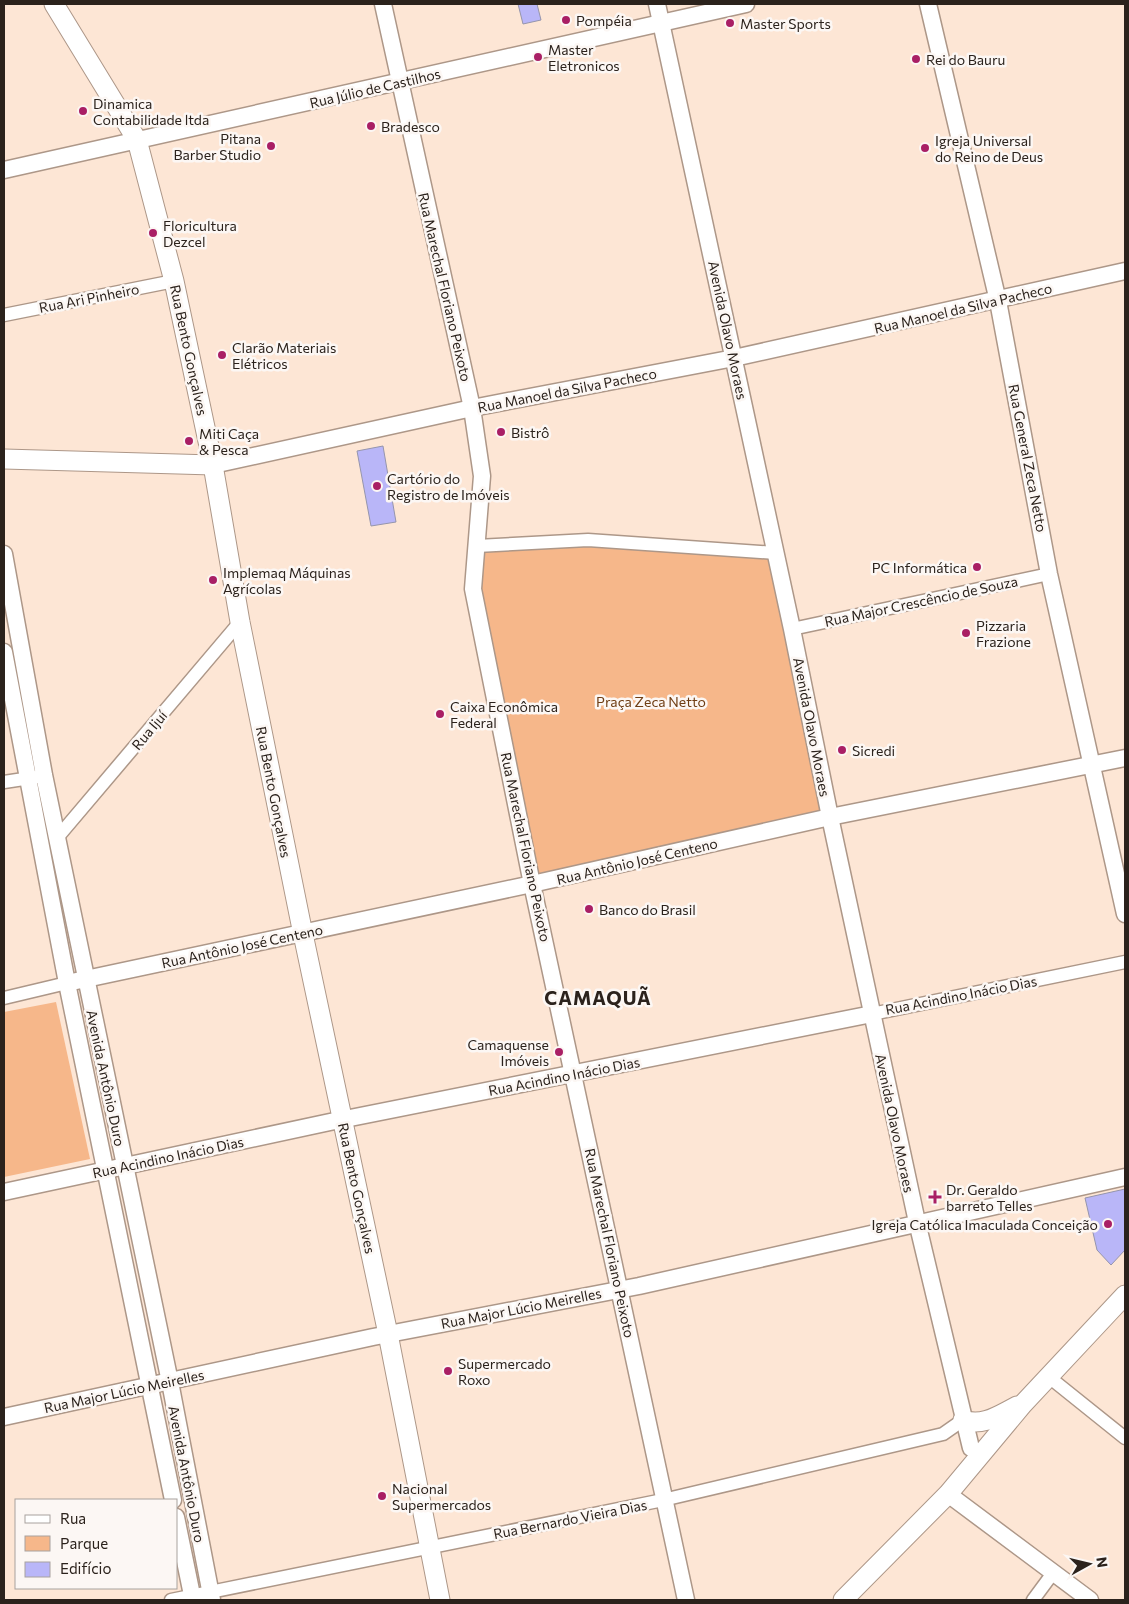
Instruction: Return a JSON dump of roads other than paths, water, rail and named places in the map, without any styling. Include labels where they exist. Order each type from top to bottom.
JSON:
[{"type":"main road","name":"Rua Bento Gonçalves","points":[[54,4],[137,140],[174,281],[213,465],[240,622],[302,934],[388,1334],[440,1600]]},
{"type":"main road","name":"Rua Manoel da Silva Pacheco","points":[[4,459],[213,465]]},
{"type":"main road","points":[[843,1600],[880,1560],[948,1494],[1023,1404],[1125,1296]]},
{"type":"main road","points":[[963,1420],[982,1423],[1023,1404]]},
{"type":"main road","points":[[880,1560],[905,1523],[1001,1414]]},
{"type":"main road","points":[[948,1494],[965,1466],[971,1448]]},
{"type":"street","name":"Rua Marechal Floriano Peixoto","points":[[383,4],[472,408],[482,476],[473,589],[532,884],[686,1600]]},
{"type":"street","name":"Avenida Olavo Moraes","points":[[657,4],[776,553],[830,818],[917,1222],[971,1448]]},
{"type":"street","name":"Rua Júlio de Castilhos","points":[[4,170],[746,4]]},
{"type":"street","name":"Rua General Zeca Netto","points":[[928,4],[998,301],[1049,574],[1125,914]]},
{"type":"street","name":"Rua Manoel da Silva Pacheco","points":[[213,465],[472,408],[734,358],[998,301],[1125,271]]},
{"type":"street","name":"Rua Ari Pinheiro","points":[[4,316],[174,281]]},
{"type":"street","points":[[477,546],[588,540],[776,553]]},
{"type":"street","name":"Avenida Antônio Duro","points":[[4,554],[6,590],[170,1382],[211,1596]]},
{"type":"street","name":"Rua Major Crescêncio de Souza","points":[[792,629],[1049,574]]},
{"type":"street","name":"Rua Ijuí","points":[[57,838],[240,622]]},
{"type":"street","name":"Avenida Antônio Duro","points":[[4,652],[67,983],[173,1499]]},
{"type":"street","name":"Rua Antônio José Centeno","points":[[4,998],[830,818],[1125,758]]},
{"type":"street","points":[[4,782],[44,775]]},
{"type":"street","name":"Rua Acindino Inácio Dias","points":[[4,1192],[343,1120],[1125,962]]},
{"type":"street","name":"Rua Major Lúcio Meirelles","points":[[4,1417],[388,1334],[620,1290],[917,1222],[1125,1177]]},
{"type":"street","points":[[1049,1377],[1125,1438]]},
{"type":"street","name":"Rua Bernardo Vieira Dias","points":[[171,1600],[211,1596],[429,1548],[663,1500],[943,1434],[963,1420]]},
{"type":"street","points":[[948,1494],[1090,1600]]},
{"type":"street","name":"Avenida Antônio Duro","points":[[178,1527],[192,1598]]},
{"type":"street","points":[[1033,1600],[1053,1573]]},
{"type":"place","name":"Pompéia","points":[[566,20]]},
{"type":"place","name":"Master Sports","points":[[730,23]]},
{"type":"place","name":"Master Eletronicos","points":[[538,57]]},
{"type":"place","name":"Rei do Bauru","points":[[916,59]]},
{"type":"place","name":"Dinamica Contabilidade ltda","points":[[83,111]]},
{"type":"place","name":"Bradesco","points":[[371,126]]},
{"type":"place","name":"Pitana Barber Studio","points":[[271,146]]},
{"type":"place","name":"Igreja Universal do Reino de Deus","points":[[925,148]]},
{"type":"place","name":"Floricultura Dezcel","points":[[153,233]]},
{"type":"place","name":"Clarão Materiais Elétricos","points":[[222,355]]},
{"type":"place","name":"Bistrô","points":[[501,432]]},
{"type":"place","name":"Miti Caça & Pesca","points":[[189,441]]},
{"type":"place","name":"Cartório do Registro de Imóveis","points":[[377,486]]},
{"type":"place","name":"PC Informática","points":[[977,567]]},
{"type":"place","name":"Implemaq Máquinas Agrícolas","points":[[213,580]]},
{"type":"place","name":"Pizzaria Frazione","points":[[966,633]]},
{"type":"place","name":"Caixa Econômica Federal","points":[[440,714]]},
{"type":"place","name":"Sicredi","points":[[842,750]]},
{"type":"place","name":"Banco do Brasil","points":[[589,909]]},
{"type":"place","name":"Camaquense Imóveis","points":[[559,1052]]},
{"type":"place","name":"Dr. Geraldo barreto Telles","points":[[935,1197]]},
{"type":"place","name":"Igreja Católica Imaculada Conceição","points":[[1108,1224]]},
{"type":"place","name":"Supermercado Roxo","points":[[448,1371]]},
{"type":"place","name":"Nacional Supermercados","points":[[382,1496]]},
{"type":"district","name":"CAMAQUÃ","points":[[598,997]]},
{"type":"park label","name":"Praça Zeca Netto","points":[[651,701]]}]
